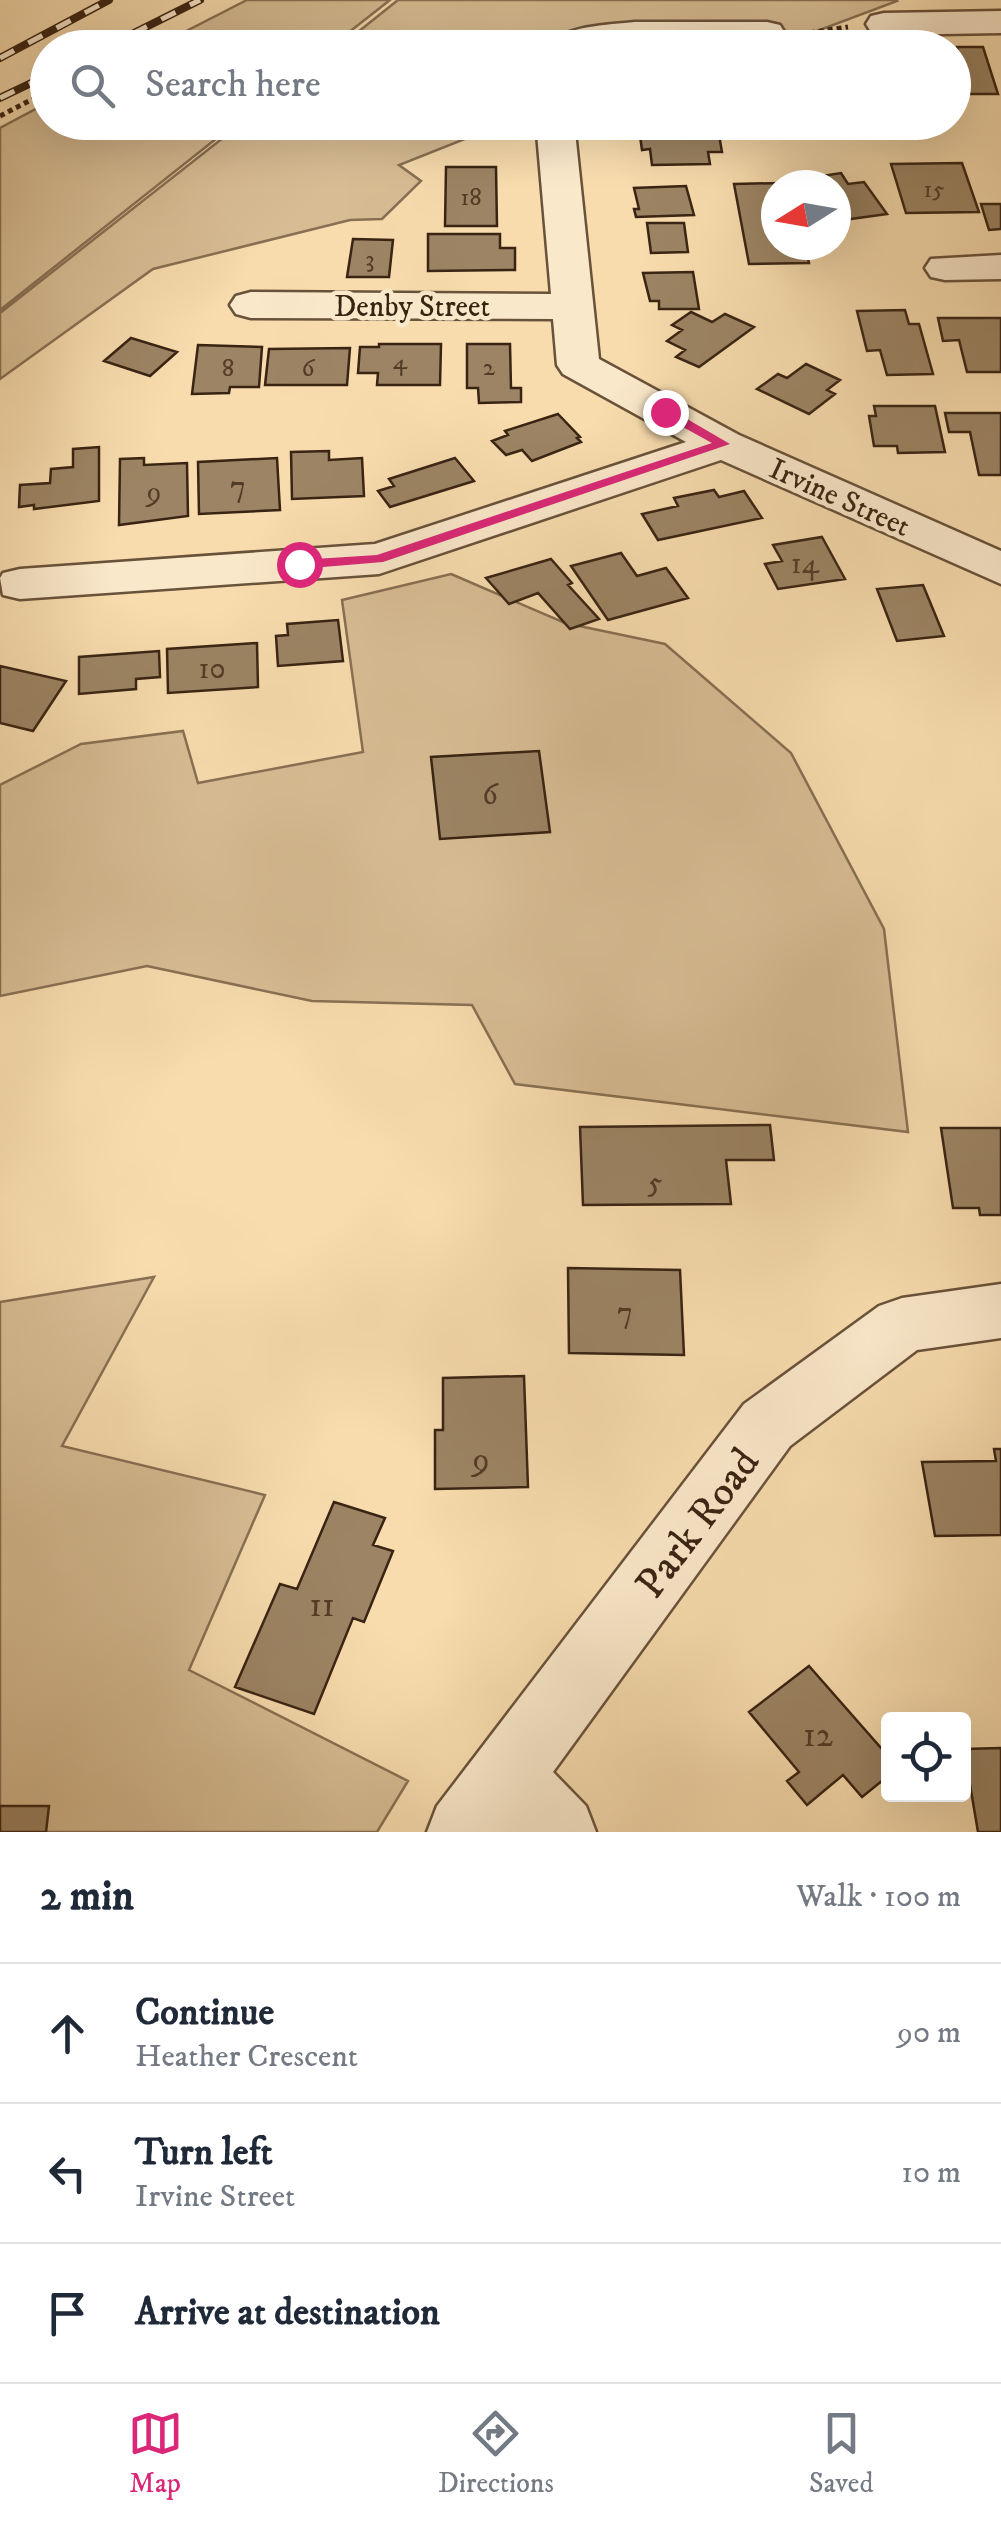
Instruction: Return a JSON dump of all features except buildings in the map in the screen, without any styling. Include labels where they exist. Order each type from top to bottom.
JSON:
[{"type":"street","points":[[884,24],[1001,22]]},
{"type":"street","name":"Irvine Street","points":[[557,140],[578,364],[723,444],[1001,569]]},
{"type":"street","points":[[945,268],[1001,267]]},
{"type":"street","name":"Denby Street","points":[[251,305],[574,307]]},
{"type":"street","points":[[20,584],[378,559],[723,444]]},
{"type":"street","name":"Park Road","points":[[464,1832],[768,1425],[902,1325],[1001,1311]]},
{"type":"street","points":[[507,1776],[558,1832]]},
{"type":"path","points":[[835,30],[884,24]]},
{"type":"path","points":[[0,116],[30,101]]},
{"type":"shaded area","points":[[247,0],[390,0],[352,30],[188,30]]},
{"type":"shaded area","points":[[398,0],[897,1],[820,30],[360,30]]},
{"type":"shaded area","points":[[30,112],[30,140],[215,140],[0,310],[0,128]]},
{"type":"shaded area","points":[[220,140],[462,140],[399,165],[421,181],[382,219],[350,220],[153,269],[0,379],[0,313]]},
{"type":"shaded area","points":[[451,574],[565,623],[665,644],[791,753],[884,929],[908,1132],[515,1084],[472,1005],[312,1001],[147,966],[0,996],[0,785],[81,744],[183,731],[198,783],[363,752],[342,600]]},
{"type":"shaded area","points":[[154,1277],[62,1446],[265,1495],[189,1670],[408,1781],[377,1832],[0,1832],[0,1302]]},
{"type":"railway","points":[[53,30],[109,0]]},
{"type":"railway","points":[[140,30],[200,0]]},
{"type":"railway","points":[[0,58],[30,42]]},
{"type":"railway","points":[[0,98],[30,84]]},
{"type":"route","points":[[299,564],[378,559],[723,444],[665,412]]}]
